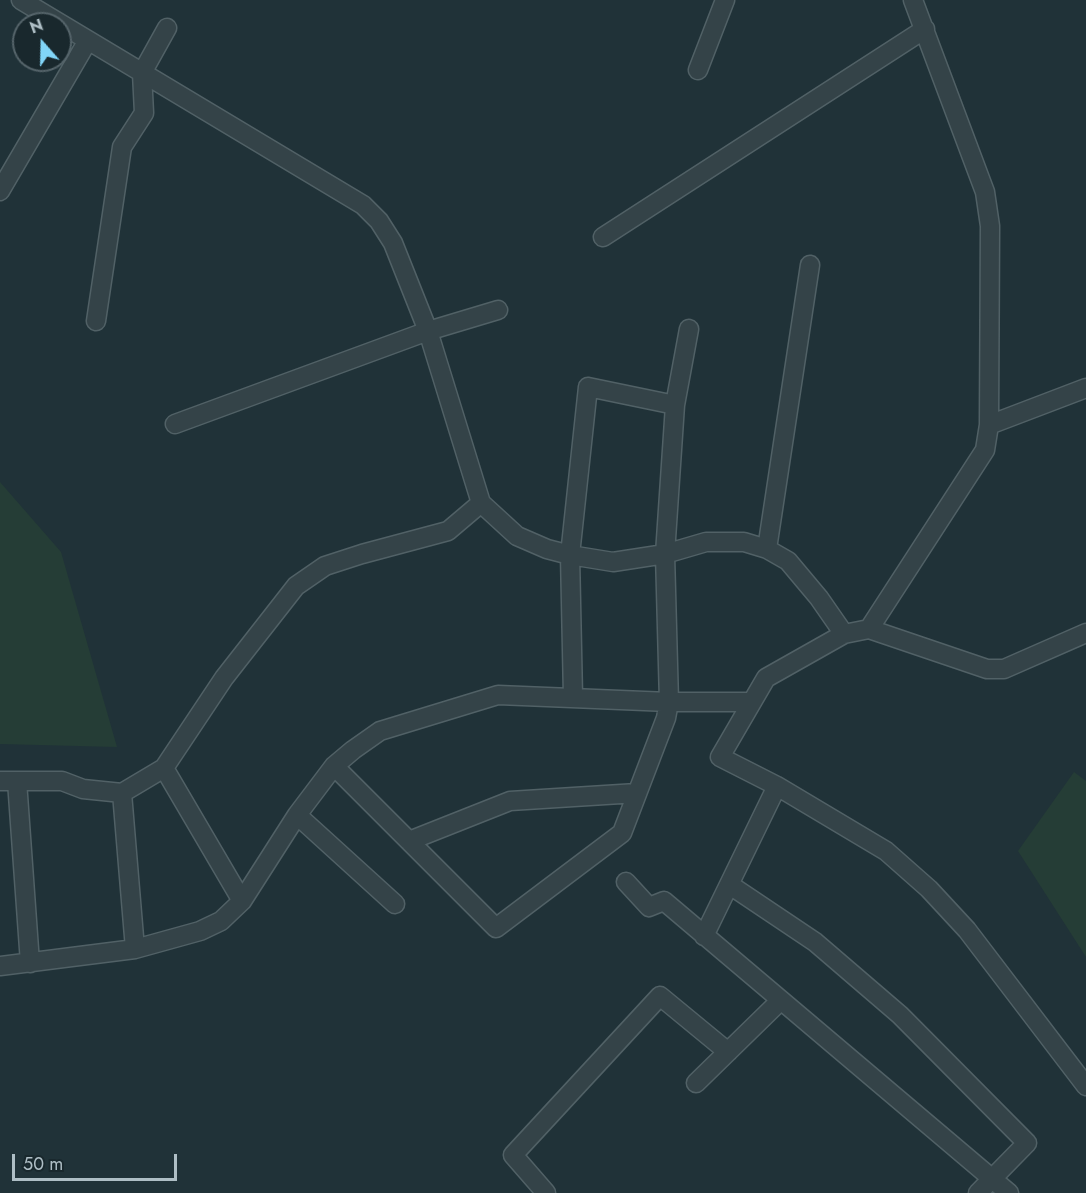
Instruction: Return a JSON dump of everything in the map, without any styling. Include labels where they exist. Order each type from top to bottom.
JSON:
[{"type":"street","points":[[21,0],[43,5],[87,42],[363,205],[379,221],[393,243],[428,331],[481,503],[517,536],[547,549],[613,562],[665,554],[706,542],[744,542],[767,549],[788,561],[819,598],[844,634]]},
{"type":"street","points":[[698,70],[725,0]]},
{"type":"street","points":[[869,629],[986,450],[989,425],[990,226],[985,192],[913,0]]},
{"type":"street","points":[[96,321],[122,147],[144,113],[142,73],[167,28]]},
{"type":"street","points":[[603,237],[925,29]]},
{"type":"street","points":[[0,191],[87,42]]},
{"type":"street","points":[[767,549],[810,265]]},
{"type":"street","points":[[176,424],[428,331],[498,310]]},
{"type":"street","points":[[334,766],[496,928],[622,833],[666,718],[669,702],[665,554],[675,405],[689,329]]},
{"type":"street","points":[[573,697],[570,555],[588,387],[675,405]]},
{"type":"street","points":[[989,425],[1086,388]]},
{"type":"street","points":[[30,963],[8,781],[62,781],[83,789],[122,793],[164,768],[224,678],[296,586],[325,566],[381,548],[448,531],[481,503]]},
{"type":"street","points":[[1086,633],[1004,669],[987,669],[869,629],[844,634],[766,678],[720,757],[777,786],[886,851],[929,889],[967,930],[1086,1086]]},
{"type":"street","points":[[0,966],[135,949],[200,931],[221,921],[242,901],[297,815],[334,766],[380,731],[498,695],[669,702],[751,702]]},
{"type":"street","points":[[164,768],[242,901]]},
{"type":"street","points":[[704,936],[777,786]]},
{"type":"street","points":[[122,793],[135,949]]},
{"type":"street","points":[[409,841],[510,801],[637,793]]},
{"type":"street","points":[[297,815],[395,904]]},
{"type":"street","points":[[627,882],[649,907],[664,901],[1009,1193]]},
{"type":"street","points":[[730,885],[815,942],[900,1015],[1027,1143],[978,1193]]},
{"type":"street","points":[[546,1193],[513,1155],[660,996],[728,1052]]},
{"type":"street","points":[[696,1083],[781,1000]]},
{"type":"green space","points":[[0,482],[61,552],[117,747],[0,744]]},
{"type":"green space","points":[[1074,772],[1086,781],[1086,957],[1018,851]]}]
